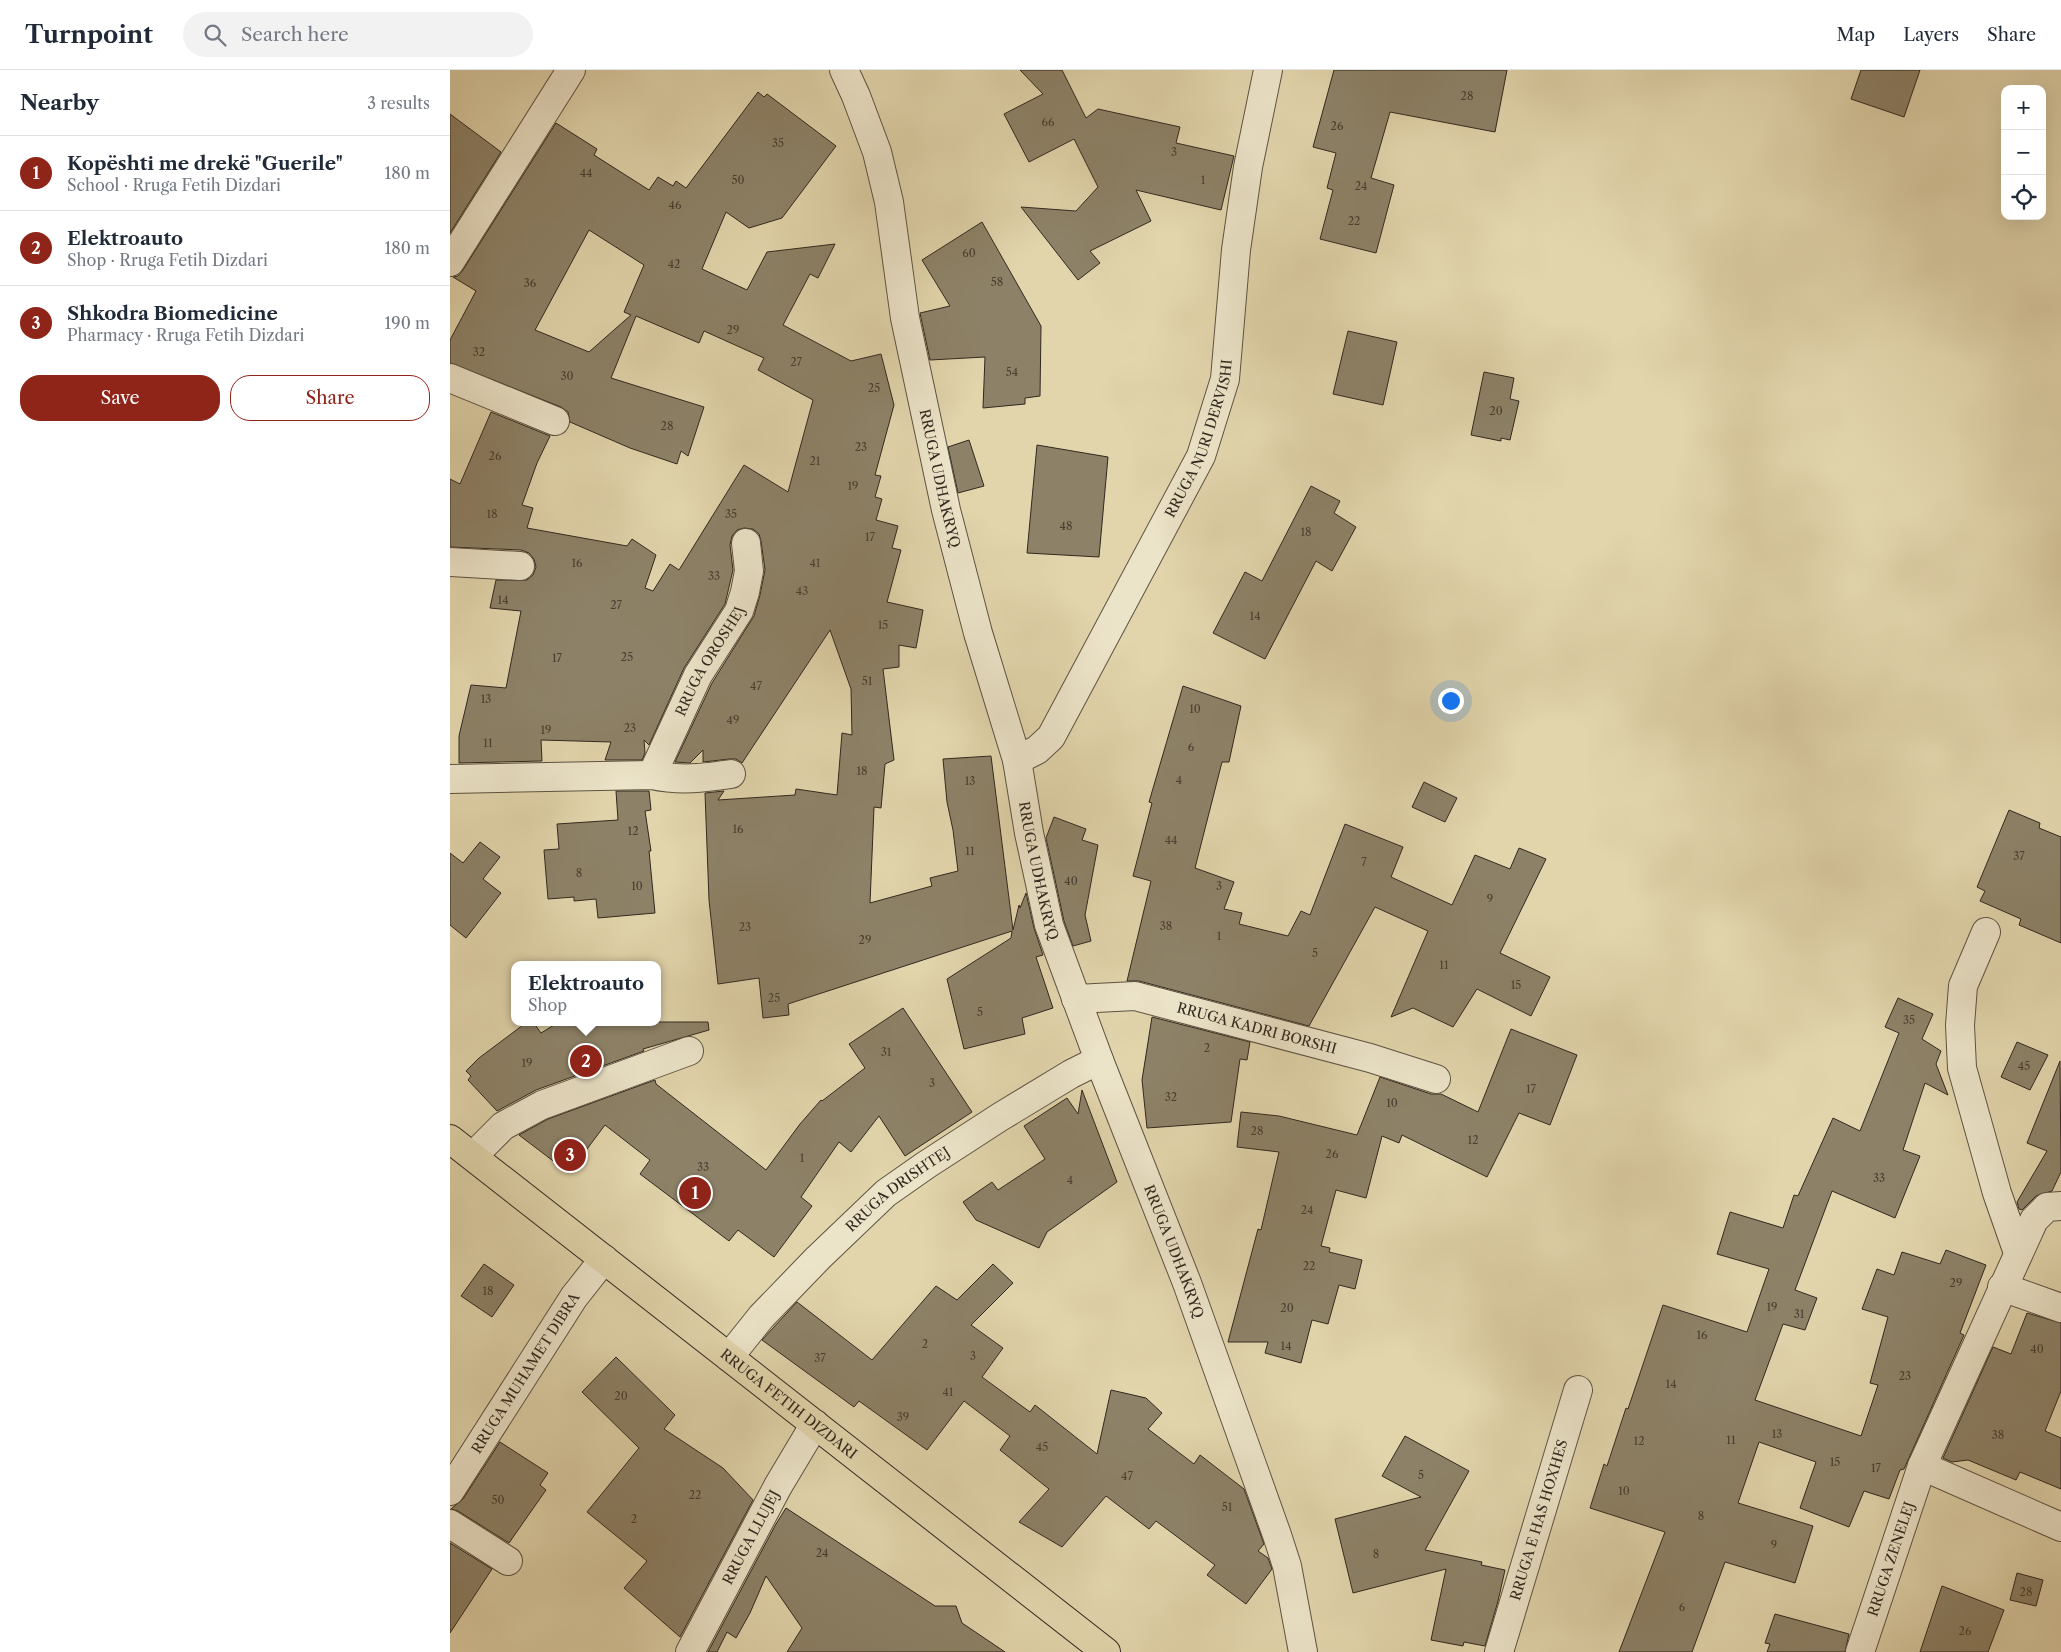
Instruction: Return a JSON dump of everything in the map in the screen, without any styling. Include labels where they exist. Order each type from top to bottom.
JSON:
[{"type":"main road","name":"RRUGA FETIH DIZDARI","points":[[450,1139],[1106,1652]]},
{"type":"street","points":[[450,262],[571,70]]},
{"type":"street","name":"RRUGA UDHAKRYQ","points":[[844,70],[877,152],[887,194],[905,318],[946,510],[978,633],[1017,760],[1049,924],[1098,1060],[1187,1283],[1277,1535],[1287,1566],[1303,1652]]},
{"type":"street","name":"RRUGA NURI DERVISHI","points":[[1017,760],[1037,750],[1051,737],[1201,456],[1225,379],[1236,250],[1248,167],[1268,70]]},
{"type":"street","points":[[450,378],[555,421]]},
{"type":"street","name":"RRUGA OROSHEJ","points":[[652,775],[698,676],[739,611],[749,571],[746,543]]},
{"type":"street","points":[[450,562],[520,566]]},
{"type":"street","points":[[450,779],[652,775],[692,780],[731,774]]},
{"type":"street","points":[[1986,932],[1964,986],[1960,1025],[1962,1068],[1998,1193],[2018,1252]]},
{"type":"street","name":"RRUGA KADRI BORSHI","points":[[1076,999],[1135,996],[1370,1058],[1436,1079]]},
{"type":"street","points":[[473,1156],[503,1126],[542,1105],[688,1051]]},
{"type":"street","name":"RRUGA DRISHTEJ","points":[[729,1357],[760,1317],[818,1258],[886,1194],[926,1165],[1000,1117],[1098,1060]]},
{"type":"street","name":"RRUGA ZENELEJ","points":[[1860,1652],[1922,1466],[2002,1287],[2034,1220],[2047,1207],[2061,1206]]},
{"type":"street","name":"RRUGA MUHAMET DIBRA","points":[[450,1491],[574,1297],[604,1259]]},
{"type":"street","points":[[2002,1287],[2061,1308]]},
{"type":"street","name":"RRUGA E HAS HOXHES","points":[[1499,1652],[1578,1390]]},
{"type":"street","name":"RRUGA LLUJEJ","points":[[690,1652],[778,1486],[815,1424]]},
{"type":"street","points":[[1922,1466],[2061,1526]]},
{"type":"street","points":[[450,1524],[508,1561]]},
{"type":"building","points":[[1020,70],[1062,70],[1086,118],[1098,109],[1180,127],[1176,143],[1234,156],[1221,210],[1136,190],[1151,221],[1090,251],[1100,263],[1078,280],[1021,207],[1076,211],[1098,187],[1074,139],[1029,162],[1004,114],[1043,94]]},
{"type":"building","points":[[1334,70],[1507,70],[1495,132],[1390,112],[1371,178],[1394,185],[1376,253],[1320,239],[1333,190],[1327,188],[1336,153],[1313,147]]},
{"type":"building","points":[[1861,70],[1920,70],[1904,117],[1851,99]]},
{"type":"building","points":[[758,92],[764,97],[767,94],[836,146],[782,218],[749,228],[726,212],[702,269],[747,290],[767,252],[835,244],[818,278],[810,274],[783,325],[851,361],[881,354],[894,405],[875,475],[881,476],[875,497],[882,499],[876,520],[898,526],[892,548],[901,550],[887,602],[923,610],[916,648],[899,645],[899,667],[883,669],[894,760],[885,764],[881,808],[874,807],[870,903],[932,886],[930,878],[958,871],[953,830],[947,802],[943,759],[991,756],[1013,930],[1019,905],[1020,908],[1026,893],[1034,928],[1043,955],[1036,957],[1053,1008],[1022,1018],[1025,1034],[964,1049],[947,979],[1011,938],[1012,931],[788,1004],[789,1015],[763,1018],[759,978],[718,984],[709,900],[705,793],[724,791],[718,800],[795,795],[796,789],[837,795],[842,733],[852,735],[851,689],[830,630],[742,763],[736,759],[703,762],[703,750],[690,763],[675,762],[712,683],[754,616],[765,570],[759,534],[753,529],[744,528],[737,530],[732,536],[730,545],[733,570],[725,604],[684,668],[649,745],[644,740],[645,753],[642,760],[605,760],[611,742],[541,740],[542,761],[459,763],[459,736],[471,685],[506,688],[521,611],[490,608],[496,580],[527,580],[533,575],[536,567],[534,559],[529,553],[521,550],[450,547],[450,479],[460,484],[491,412],[550,436],[537,463],[522,505],[533,508],[527,528],[627,546],[632,539],[656,555],[645,588],[653,591],[670,564],[679,570],[744,465],[788,492],[813,400],[758,370],[764,358],[704,331],[699,343],[636,316],[611,378],[704,407],[688,456],[681,451],[677,464],[630,448],[570,422],[568,412],[561,407],[450,363],[450,340],[476,291],[453,277],[458,276],[463,270],[556,123],[597,149],[594,155],[649,190],[658,177],[673,186],[676,181],[686,188]],"holes":[[[589,230],[644,265],[624,312],[631,315],[589,352],[535,330]]]},
{"type":"building","points":[[450,114],[501,152],[450,233]]},
{"type":"building","points":[[982,222],[1041,326],[1040,396],[1025,398],[1025,404],[983,408],[985,357],[930,360],[920,313],[950,306],[922,260]]},
{"type":"building","points":[[1348,331],[1397,342],[1383,405],[1333,394]]},
{"type":"building","points":[[1484,372],[1514,378],[1510,399],[1519,401],[1510,440],[1501,438],[1501,441],[1471,435]]},
{"type":"building","points":[[969,440],[984,486],[958,493],[948,447]]},
{"type":"building","points":[[1037,445],[1108,457],[1099,557],[1027,553]]},
{"type":"building","points":[[1311,486],[1340,501],[1334,513],[1356,527],[1332,571],[1316,561],[1265,659],[1213,633],[1245,572],[1262,581]]},
{"type":"building","points":[[1183,686],[1241,706],[1229,762],[1222,762],[1195,868],[1234,882],[1224,909],[1242,913],[1239,924],[1288,936],[1301,911],[1310,915],[1345,824],[1403,847],[1391,877],[1452,905],[1475,855],[1510,869],[1519,848],[1546,859],[1500,953],[1550,977],[1531,1016],[1477,989],[1453,1027],[1413,1008],[1391,1017],[1428,931],[1375,907],[1309,1026],[1139,981],[1127,981],[1151,881],[1133,876],[1152,803],[1149,802]]},
{"type":"building","points":[[1424,782],[1457,798],[1445,822],[1412,807]]},
{"type":"building","points":[[616,791],[649,791],[651,810],[645,811],[651,851],[649,851],[655,913],[598,918],[596,899],[574,901],[574,897],[548,899],[544,850],[559,849],[557,824],[618,820]]},
{"type":"building","points":[[2009,810],[2040,823],[2039,828],[2061,837],[2061,943],[2019,925],[2021,919],[1980,901],[1985,891],[1977,887]]},
{"type":"building","points":[[1054,817],[1086,829],[1082,840],[1098,845],[1085,915],[1091,941],[1073,946],[1064,921],[1046,838]]},
{"type":"building","points":[[480,842],[500,857],[483,879],[501,893],[466,938],[450,925],[450,853],[463,863]]},
{"type":"building","points":[[1898,998],[1933,1014],[1922,1039],[1941,1051],[1936,1064],[1948,1095],[1925,1083],[1903,1150],[1920,1156],[1895,1218],[1832,1191],[1795,1290],[1817,1298],[1805,1330],[1783,1324],[1755,1400],[1861,1436],[1878,1385],[1870,1383],[1888,1317],[1862,1309],[1877,1269],[1894,1275],[1902,1252],[1940,1264],[1946,1250],[1986,1265],[1960,1333],[1964,1335],[1904,1469],[1900,1470],[1889,1499],[1864,1491],[1849,1527],[1800,1508],[1816,1462],[1759,1442],[1738,1503],[1813,1526],[1795,1583],[1725,1562],[1692,1652],[1619,1652],[1665,1532],[1590,1508],[1604,1464],[1607,1466],[1626,1408],[1628,1409],[1663,1305],[1747,1332],[1769,1269],[1717,1254],[1730,1212],[1783,1228],[1794,1195],[1798,1196],[1833,1118],[1860,1131],[1899,1033],[1885,1027]]},
{"type":"building","points":[[903,1008],[972,1112],[905,1156],[879,1116],[851,1152],[839,1142],[801,1197],[812,1206],[774,1257],[738,1230],[729,1241],[640,1174],[650,1160],[605,1125],[569,1173],[519,1135],[548,1119],[655,1080],[656,1084],[766,1170],[800,1124],[821,1100],[865,1068],[849,1044]]},
{"type":"building","points":[[1152,1017],[1250,1042],[1247,1060],[1240,1059],[1231,1122],[1147,1128],[1142,1080]]},
{"type":"building","points":[[661,1022],[708,1022],[709,1030],[643,1049],[644,1051],[536,1090],[497,1111],[468,1080],[471,1076],[466,1071],[479,1058],[522,1026],[536,1026],[541,1033],[552,1026],[661,1026]]},
{"type":"building","points":[[1511,1029],[1577,1055],[1550,1125],[1519,1113],[1487,1177],[1402,1135],[1399,1143],[1382,1136],[1366,1198],[1336,1190],[1321,1246],[1330,1248],[1329,1252],[1362,1260],[1355,1289],[1339,1285],[1328,1324],[1312,1320],[1301,1363],[1265,1353],[1268,1342],[1228,1342],[1258,1229],[1261,1230],[1279,1152],[1237,1147],[1241,1112],[1279,1116],[1357,1135],[1380,1077],[1431,1094],[1441,1094],[1478,1112]]},
{"type":"building","points":[[2017,1042],[2048,1055],[2030,1090],[2001,1077]]},
{"type":"building","points":[[2060,1061],[2061,1172],[2052,1191],[2036,1196],[2022,1210],[2019,1209],[2017,1202],[2047,1151],[2027,1143]]},
{"type":"building","points":[[1082,1090],[1117,1182],[1047,1232],[1039,1248],[976,1220],[963,1202],[992,1182],[998,1190],[1045,1159],[1024,1126],[1067,1098],[1078,1114]]},
{"type":"building","points":[[484,1264],[514,1285],[492,1317],[461,1296]]},
{"type":"building","points":[[993,1264],[1013,1283],[971,1325],[1003,1348],[982,1377],[1030,1412],[1035,1405],[1097,1454],[1111,1390],[1146,1398],[1162,1413],[1148,1429],[1194,1464],[1200,1455],[1244,1489],[1264,1544],[1258,1551],[1268,1558],[1272,1569],[1246,1604],[1207,1575],[1215,1565],[1156,1521],[1149,1529],[1106,1496],[1062,1547],[1019,1522],[1049,1489],[1000,1450],[1010,1436],[964,1401],[927,1450],[859,1401],[854,1407],[762,1340],[797,1302],[872,1360],[936,1286],[957,1300]]},
{"type":"building","points":[[2027,1313],[2061,1323],[2061,1391],[2045,1431],[2061,1438],[2061,1489],[2020,1472],[2016,1480],[1968,1460],[1952,1462],[1943,1458],[1993,1347],[2011,1354]]},
{"type":"building","points":[[616,1357],[675,1415],[664,1429],[723,1468],[753,1500],[680,1637],[624,1588],[647,1561],[587,1512],[639,1448],[582,1392]]},
{"type":"building","points":[[1405,1436],[1469,1471],[1425,1550],[1482,1562],[1481,1565],[1505,1570],[1485,1646],[1464,1642],[1463,1646],[1431,1640],[1446,1569],[1353,1593],[1335,1519],[1421,1497],[1382,1476]]},
{"type":"building","points":[[500,1442],[548,1473],[540,1485],[546,1490],[509,1543],[458,1511],[451,1509],[463,1499]]},
{"type":"building","points":[[786,1508],[935,1606],[956,1606],[962,1623],[1005,1652],[787,1652],[802,1628],[766,1576],[750,1613],[736,1638],[727,1632],[717,1652],[708,1652]]},
{"type":"building","points":[[450,1543],[492,1569],[450,1633]]},
{"type":"building","points":[[2017,1573],[2043,1580],[2036,1606],[2010,1600]]},
{"type":"building","points":[[1942,1586],[2004,1610],[1988,1652],[1920,1652]]},
{"type":"building","points":[[1775,1614],[1849,1634],[1845,1652],[1767,1652],[1770,1644],[1765,1643]]},
{"type":"place","name":"Elektroauto","points":[[586,1061]]},
{"type":"place","name":"Shkodra Biomedicine","points":[[570,1155]]},
{"type":"place","name":"Kopështi me drekë \"Guerile\"","points":[[695,1193]]}]
